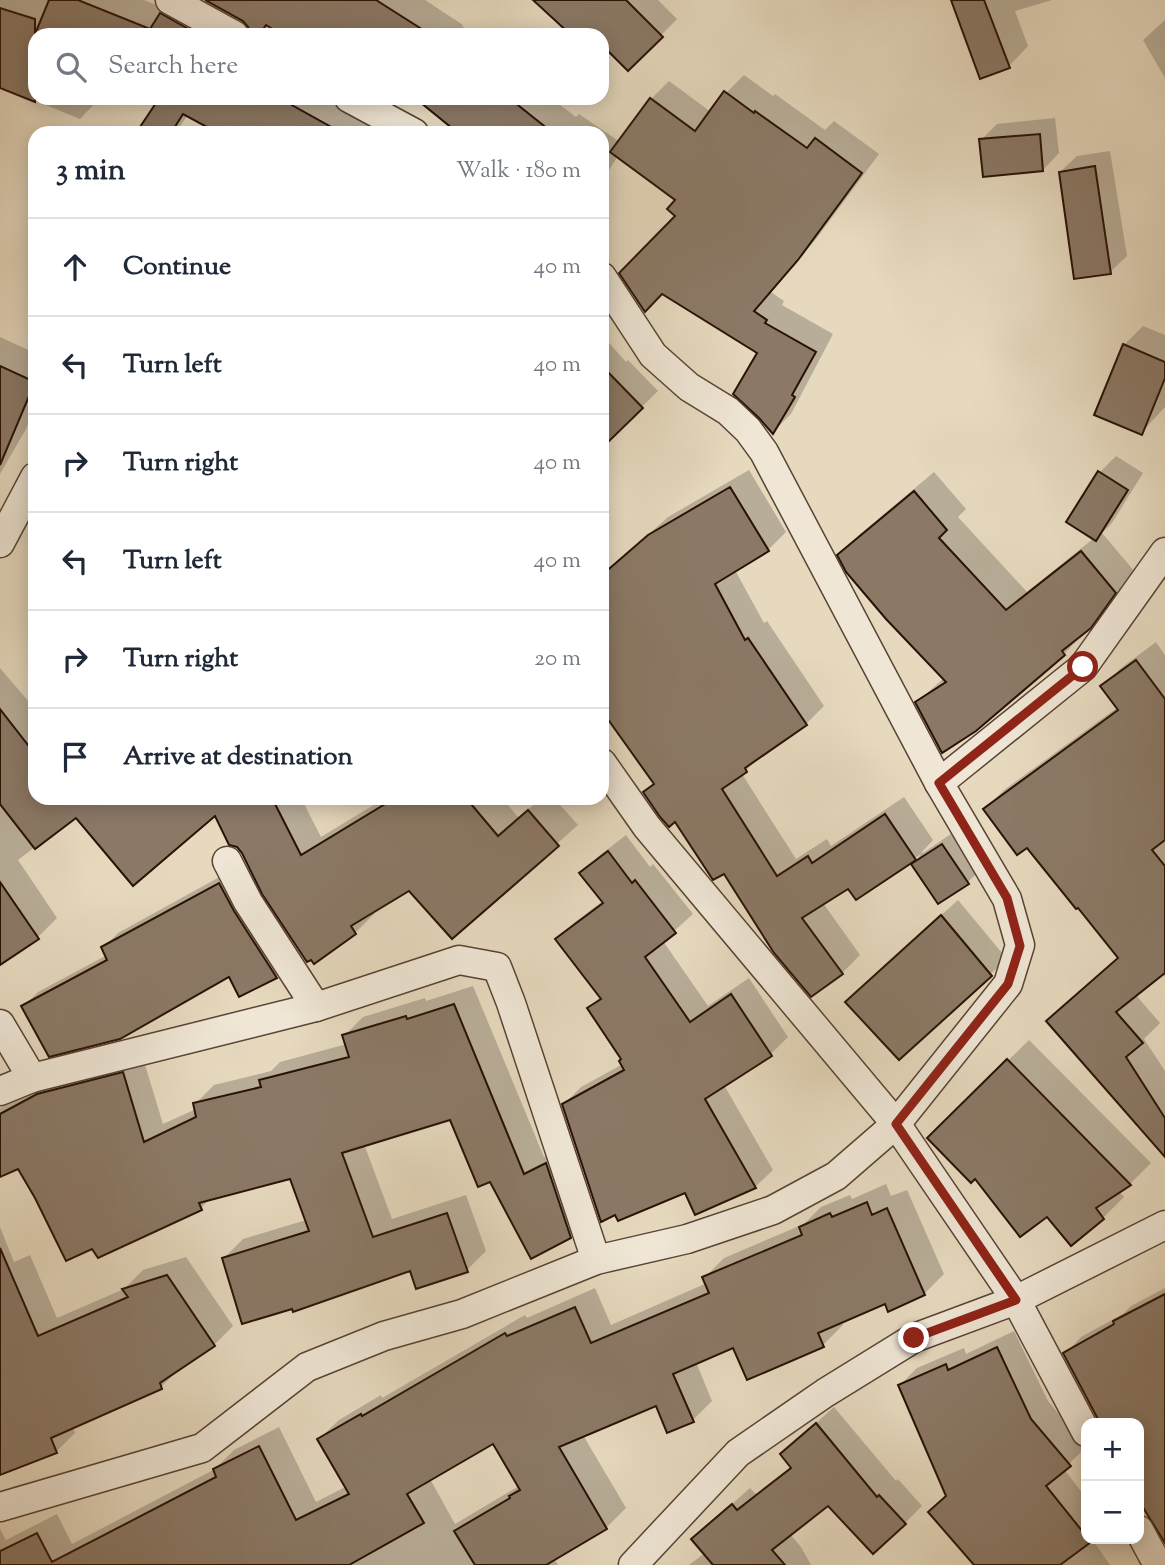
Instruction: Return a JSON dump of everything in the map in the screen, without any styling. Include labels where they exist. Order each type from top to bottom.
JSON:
[{"type":"street","points":[[170,0],[221,28]]},
{"type":"street","points":[[362,105],[401,126]]},
{"type":"street","points":[[0,1507],[202,1448],[307,1367],[384,1336],[462,1314],[596,1260],[687,1239],[773,1210],[836,1176],[896,1124],[1008,984],[1020,946],[1007,898],[939,783],[764,452],[748,430],[728,411],[690,387],[653,355],[609,288]]},
{"type":"street","points":[[0,543],[28,490]]},
{"type":"street","points":[[939,783],[1083,667],[1165,552]]},
{"type":"street","points":[[609,773],[647,827],[896,1124],[1016,1300],[1081,1423]]},
{"type":"street","points":[[227,860],[248,902],[316,1007]]},
{"type":"street","points":[[0,1091],[32,1078],[316,1007],[459,960],[496,967],[511,1003],[596,1260]]},
{"type":"street","points":[[0,1024],[32,1078]]},
{"type":"street","points":[[633,1565],[738,1453],[825,1393],[914,1338],[1016,1300],[1165,1225]]},
{"type":"street","points":[[1144,1539],[1158,1565]]},
{"type":"building","points":[[49,0],[78,0],[148,28],[37,28]]},
{"type":"building","points":[[205,0],[376,0],[420,28],[271,28],[266,25],[264,28],[248,28],[243,21]]},
{"type":"building","points":[[533,0],[626,0],[663,37],[628,71],[609,52],[609,28],[563,28]]},
{"type":"building","points":[[951,0],[984,0],[1010,68],[980,79]]},
{"type":"building","points":[[0,8],[35,19],[35,28],[28,28],[28,99],[0,88]]},
{"type":"building","points":[[160,13],[187,28],[151,28]]},
{"type":"building","points":[[724,91],[807,148],[815,138],[862,173],[798,260],[754,311],[767,320],[765,323],[816,352],[792,395],[795,397],[773,434],[733,394],[757,353],[662,294],[645,312],[619,273],[675,216],[667,209],[675,200],[610,152],[650,98],[695,131]]},
{"type":"building","points":[[155,105],[292,105],[329,126],[205,126],[183,114],[175,126],[141,126]]},
{"type":"building","points":[[424,105],[518,105],[544,126],[449,126]]},
{"type":"building","points":[[1040,134],[1043,171],[983,177],[979,139]]},
{"type":"building","points":[[1095,166],[1111,274],[1074,279],[1059,172]]},
{"type":"building","points":[[1123,344],[1165,362],[1165,378],[1142,435],[1094,415]]},
{"type":"building","points":[[0,366],[28,379],[28,399],[0,465]]},
{"type":"building","points":[[609,373],[643,408],[609,441]]},
{"type":"building","points":[[1098,471],[1128,490],[1096,541],[1066,522]]},
{"type":"building","points":[[730,487],[769,551],[715,584],[745,640],[748,638],[807,725],[745,768],[747,772],[722,789],[777,876],[808,856],[812,863],[885,814],[916,860],[856,900],[848,889],[802,918],[843,974],[811,997],[774,953],[724,874],[713,880],[675,822],[669,827],[660,817],[643,792],[654,784],[609,721],[609,569],[648,535]]},
{"type":"building","points":[[914,491],[947,530],[939,538],[1006,610],[1081,551],[1116,593],[1091,628],[1062,651],[1065,655],[976,731],[942,753],[915,702],[946,682],[886,619],[846,572],[837,555]]},
{"type":"building","points":[[1136,660],[1165,699],[1165,840],[1152,850],[1165,866],[1165,973],[1116,1012],[1143,1043],[1126,1057],[1165,1118],[1165,1157],[1046,1021],[1118,958],[1027,848],[1017,855],[983,809],[1118,710],[1100,686]]},
{"type":"building","points":[[0,709],[28,745],[28,805],[276,805],[301,855],[383,805],[472,805],[498,836],[528,810],[559,846],[452,939],[409,891],[351,926],[356,934],[314,964],[311,960],[307,962],[262,894],[242,853],[237,847],[229,845],[215,816],[133,886],[76,818],[35,849],[0,804]]},
{"type":"building","points":[[942,844],[969,884],[938,904],[911,864]]},
{"type":"building","points":[[608,851],[632,883],[635,880],[676,933],[645,957],[690,1022],[731,994],[772,1056],[705,1099],[756,1188],[695,1215],[685,1193],[618,1221],[615,1215],[601,1222],[562,1104],[624,1070],[619,1061],[621,1059],[587,1008],[601,999],[555,939],[603,903],[579,873]]},
{"type":"building","points":[[0,882],[39,939],[0,965]]},
{"type":"building","points":[[219,883],[277,978],[239,997],[229,977],[120,1039],[49,1057],[21,1006],[107,960],[101,947]]},
{"type":"building","points":[[941,915],[992,976],[899,1060],[845,1002]]},
{"type":"building","points":[[454,1004],[524,1174],[546,1163],[571,1238],[531,1259],[490,1182],[478,1187],[450,1120],[342,1153],[373,1237],[447,1213],[468,1272],[416,1289],[410,1271],[293,1312],[292,1309],[242,1324],[222,1258],[309,1231],[290,1179],[199,1203],[202,1210],[98,1258],[92,1249],[66,1261],[18,1169],[0,1177],[0,1114],[37,1094],[123,1072],[144,1142],[196,1117],[193,1103],[261,1087],[259,1080],[349,1057],[342,1035]]},
{"type":"building","points":[[1007,1059],[1131,1185],[1096,1208],[1104,1219],[1071,1246],[1047,1217],[1020,1237],[975,1179],[971,1183],[927,1138]]},
{"type":"building","points":[[867,1202],[872,1215],[887,1208],[925,1295],[888,1312],[885,1304],[818,1333],[824,1347],[747,1380],[733,1348],[673,1374],[694,1422],[667,1433],[656,1406],[559,1447],[607,1529],[546,1565],[475,1565],[454,1531],[520,1490],[493,1444],[407,1494],[424,1523],[349,1565],[0,1565],[0,1551],[37,1533],[52,1562],[216,1477],[213,1469],[259,1446],[296,1520],[349,1494],[317,1439],[505,1333],[507,1336],[575,1307],[591,1343],[709,1293],[702,1277],[802,1235],[799,1227],[830,1213],[832,1217]]},
{"type":"building","points":[[0,1248],[38,1336],[128,1297],[122,1289],[167,1275],[215,1346],[160,1383],[162,1389],[51,1438],[57,1453],[0,1475]]},
{"type":"building","points":[[1165,1294],[1165,1543],[1144,1509],[1144,1418],[1097,1418],[1063,1353],[1114,1324],[1113,1321]]},
{"type":"building","points":[[997,1347],[1031,1419],[1071,1466],[1046,1486],[1081,1530],[1081,1544],[1088,1544],[1060,1565],[974,1565],[928,1512],[946,1496],[898,1385],[946,1364],[948,1370]]},
{"type":"building","points":[[816,1423],[877,1497],[879,1495],[906,1524],[873,1554],[828,1506],[772,1550],[785,1565],[713,1565],[691,1539],[732,1504],[737,1510],[791,1468],[780,1454]]},
{"type":"route","points":[[914,1338],[1016,1300],[896,1124],[1008,984],[1020,946],[1007,898],[939,783],[1083,667]]}]
